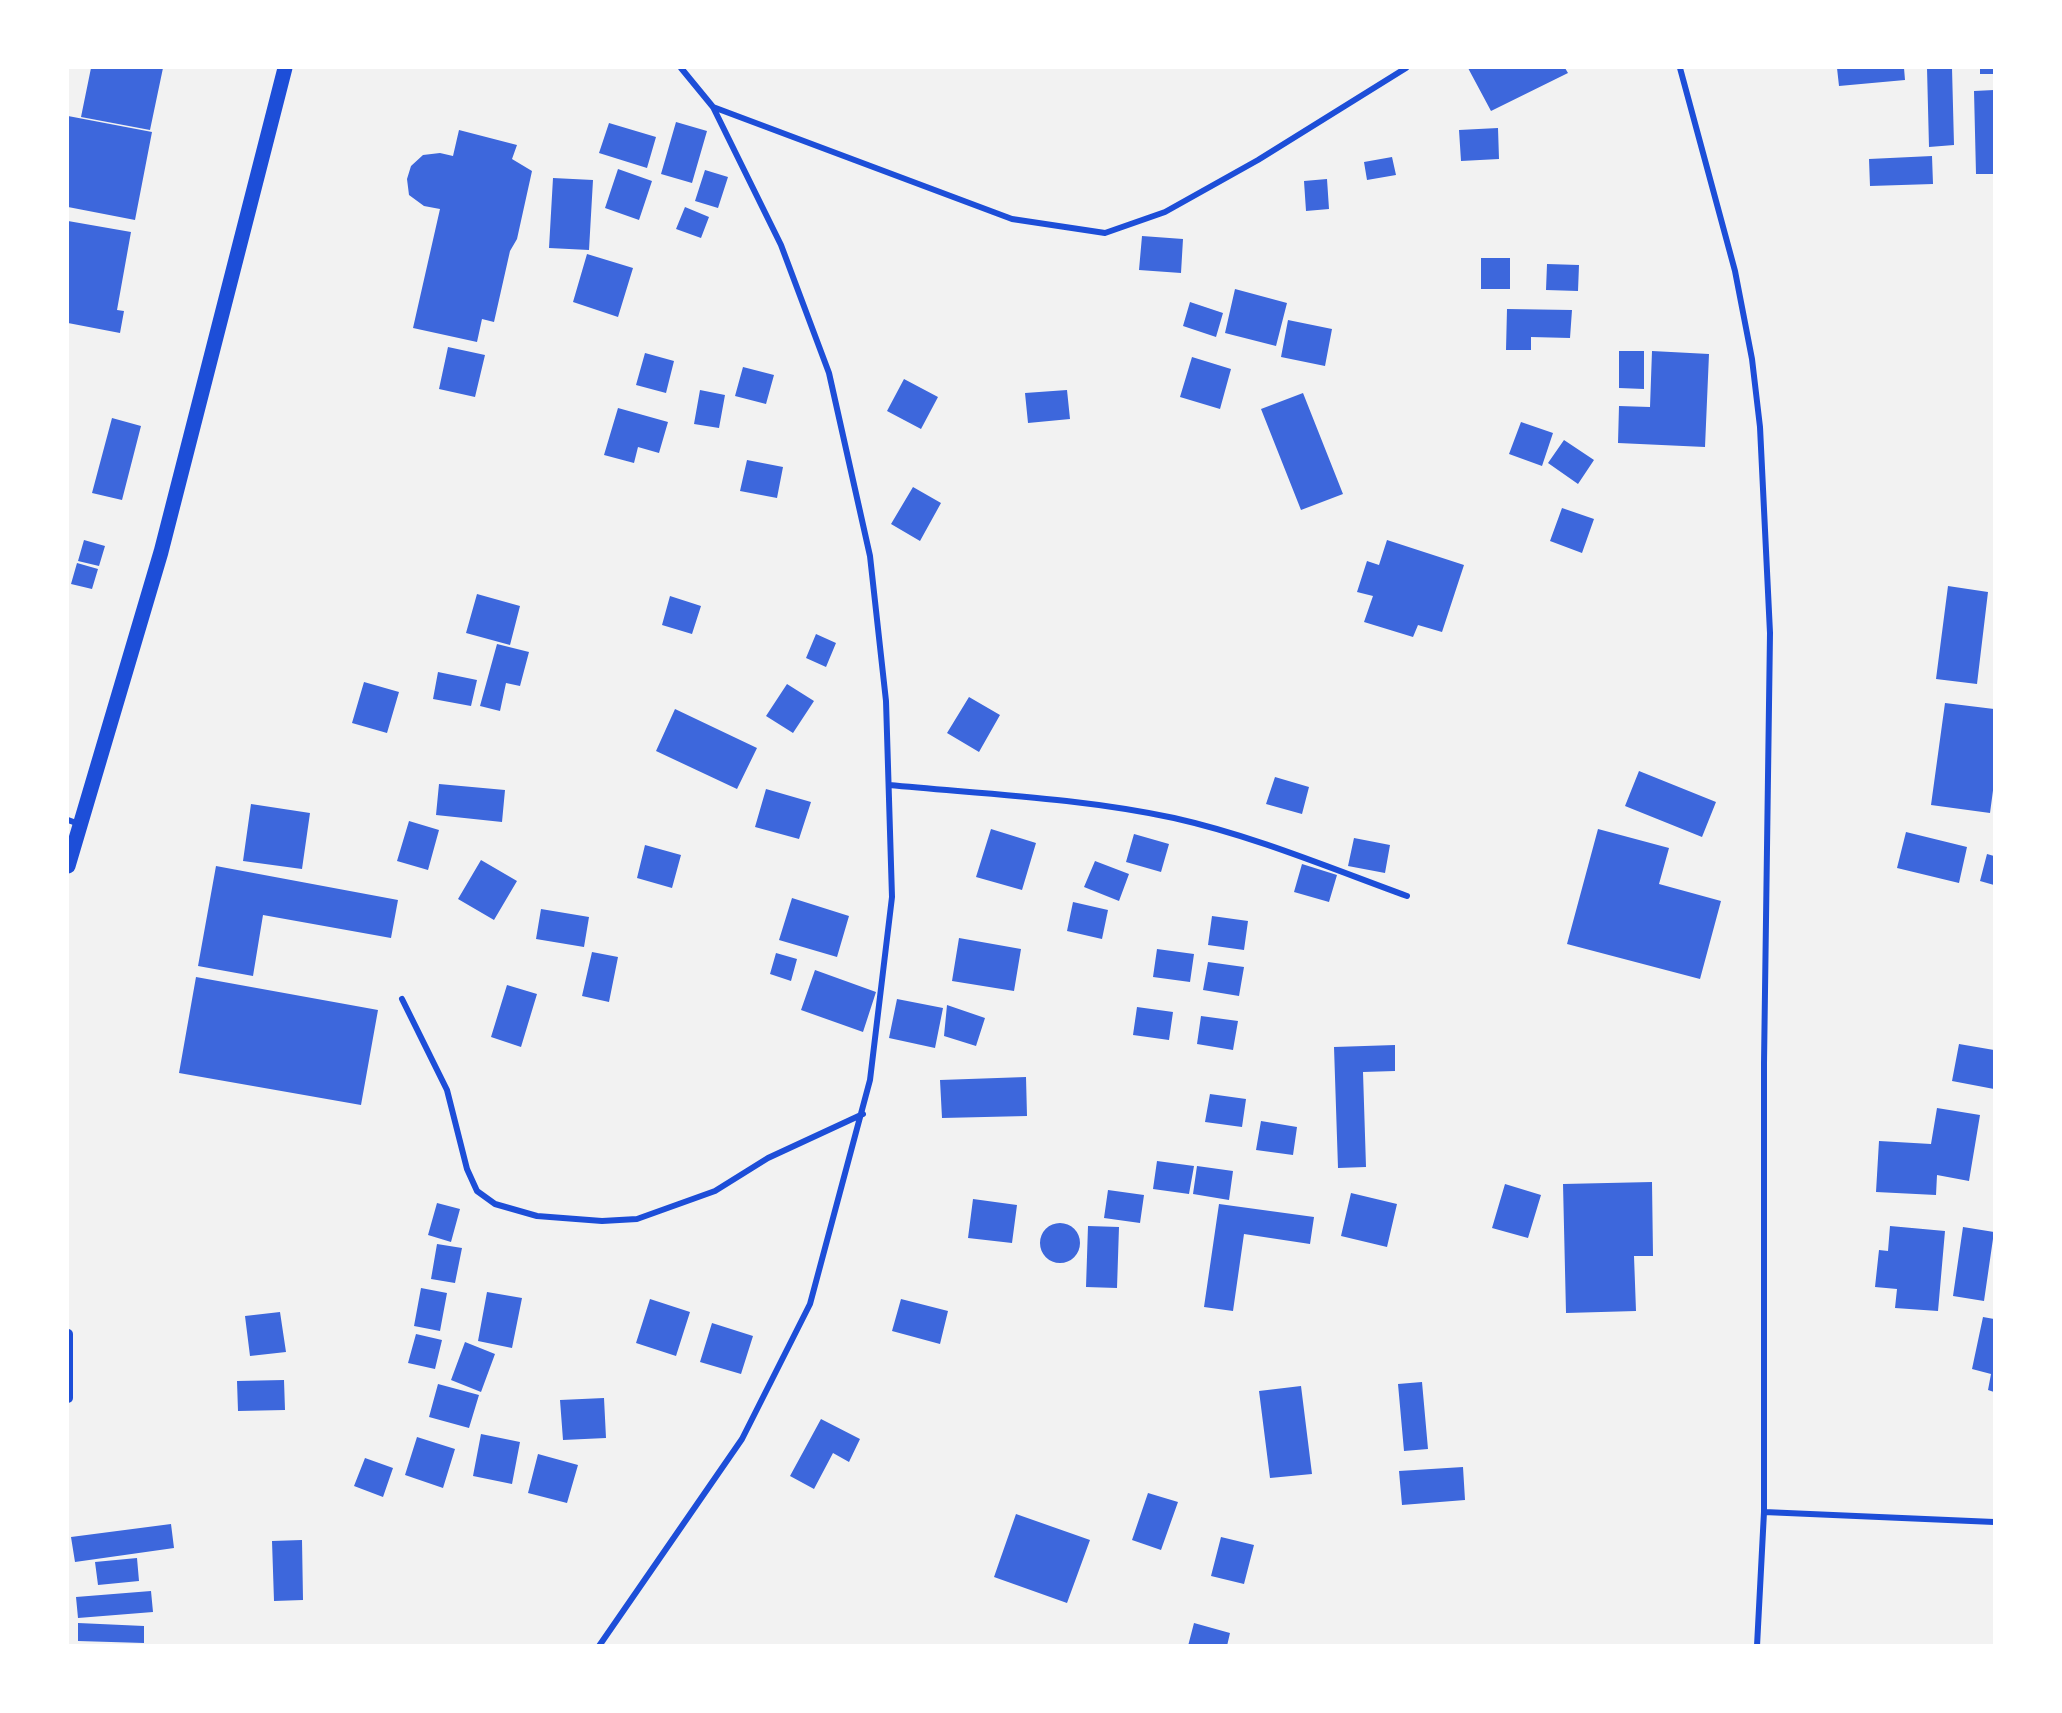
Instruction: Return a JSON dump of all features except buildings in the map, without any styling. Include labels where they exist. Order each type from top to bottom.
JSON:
[{"type":"main road","points":[[68,866],[74,822],[161,552],[285,68]]},
{"type":"street","points":[[598,1646],[742,1439],[810,1304],[870,1080],[892,897],[886,701],[870,556],[829,373],[781,245],[713,107],[681,68]]},
{"type":"street","points":[[713,107],[1012,219],[1105,234],[1164,212],[1185,201],[1258,160],[1406,68]]},
{"type":"street","points":[[1680,68],[1735,271],[1752,359],[1760,427],[1770,633],[1764,1063],[1764,1512],[1757,1646]]},
{"type":"street","points":[[889,785],[1077,802],[1174,818],[1262,843],[1407,896]]},
{"type":"street","points":[[402,999],[447,1090],[467,1169],[477,1191],[495,1204],[537,1216],[602,1221],[637,1219],[715,1191],[768,1158],[863,1113]]},
{"type":"street","points":[[68,1334],[68,1398]]},
{"type":"street","points":[[1764,1512],[1995,1522]]}]
